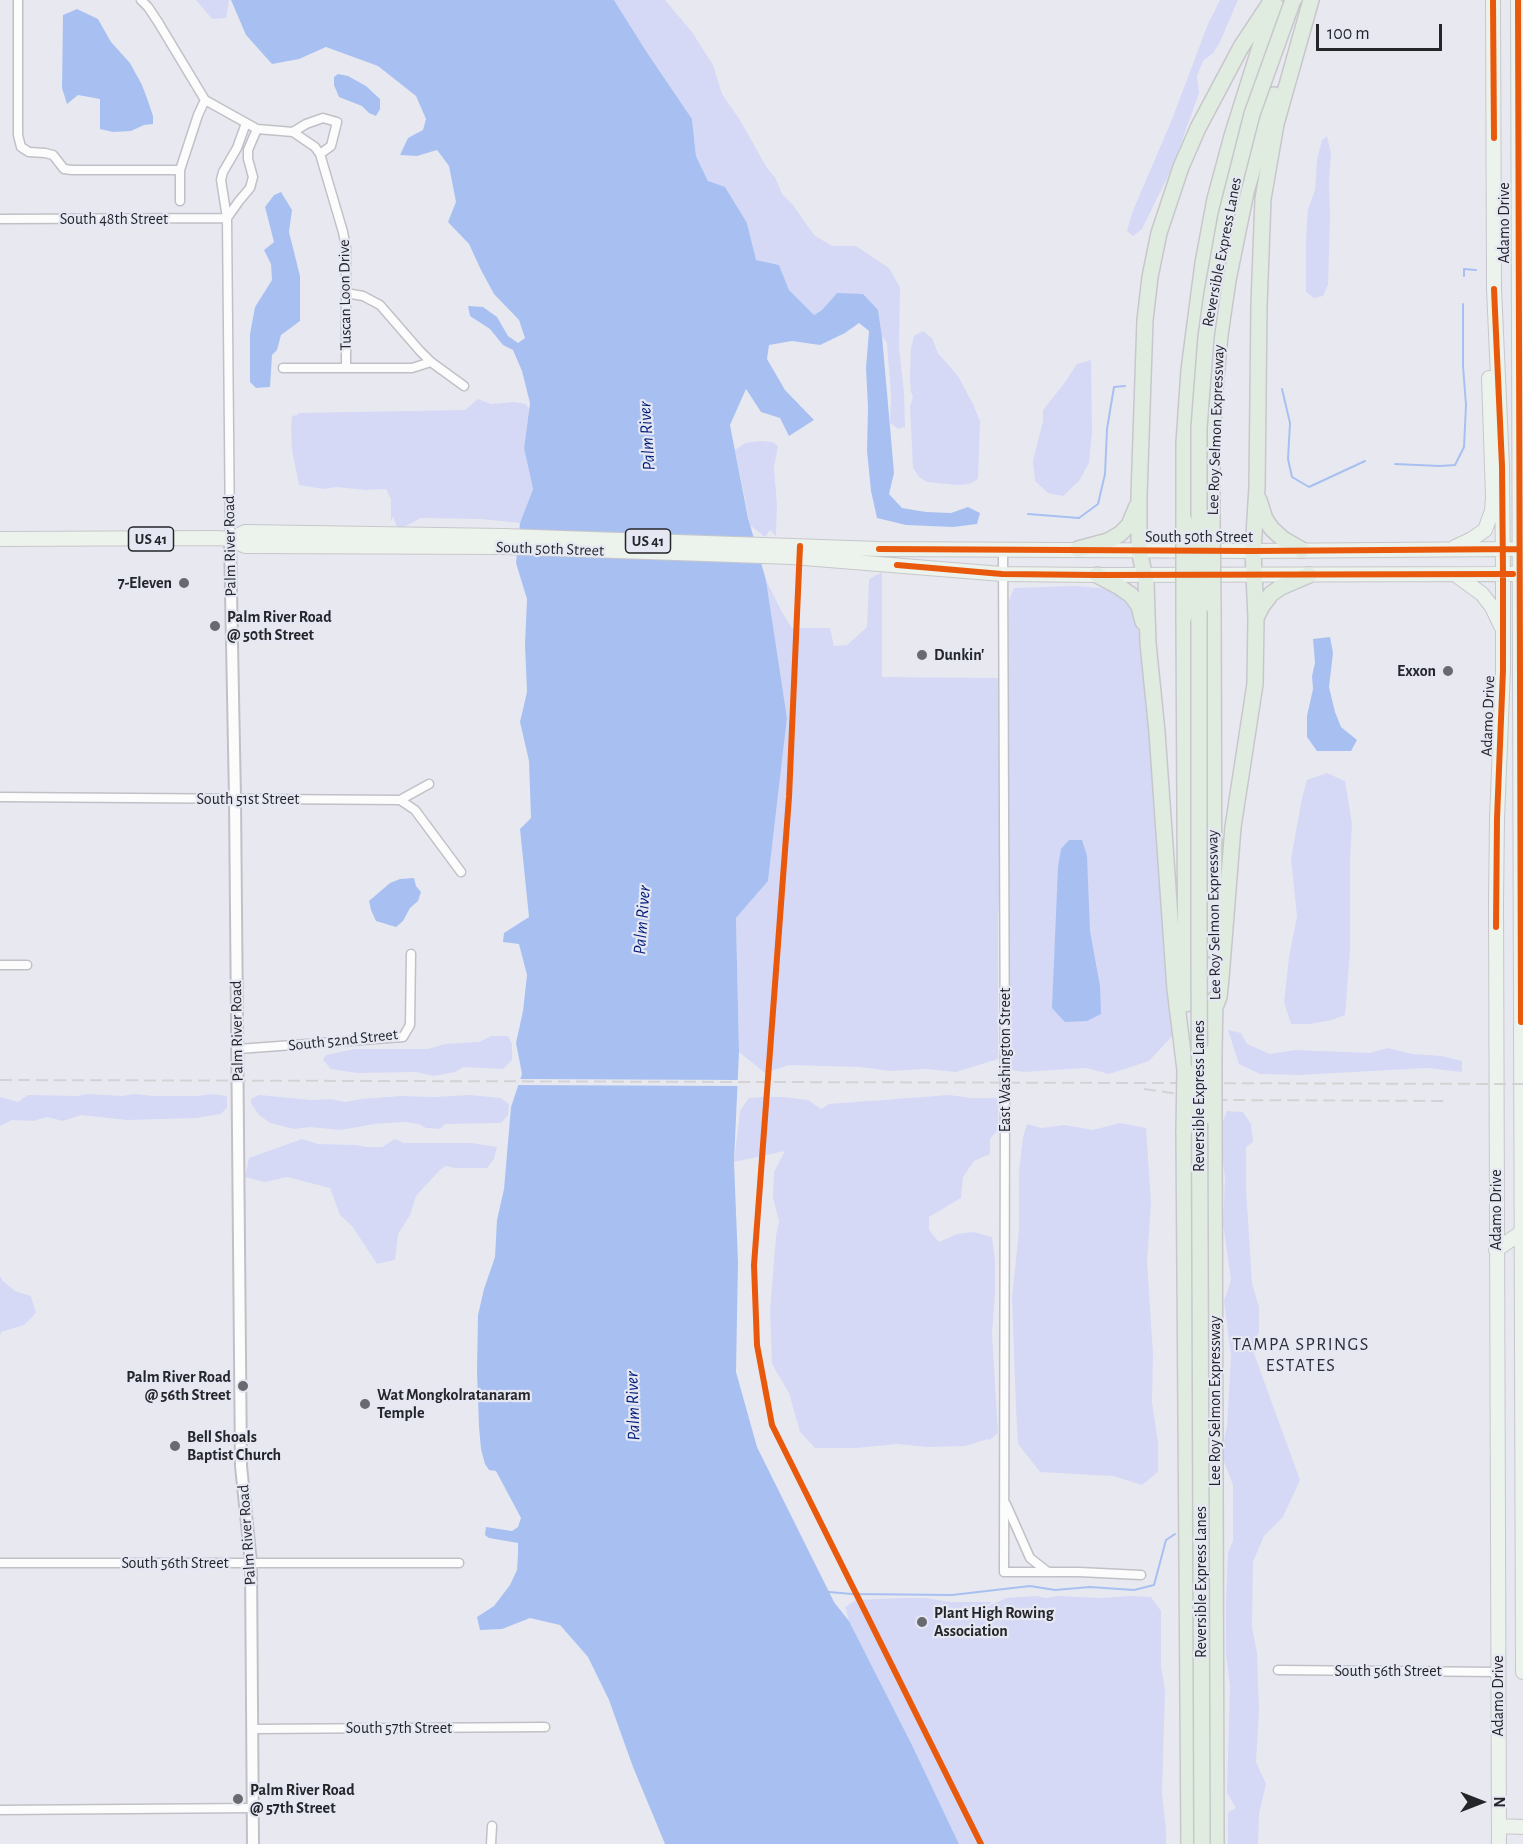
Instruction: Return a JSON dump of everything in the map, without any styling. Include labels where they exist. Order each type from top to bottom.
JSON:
[{"type":"highway","points":[[1184,1050],[1175,989],[1159,755],[1148,643],[1145,575],[1140,550],[1139,495],[1145,320],[1150,277],[1159,233],[1177,178],[1198,128],[1241,47],[1272,0]]},
{"type":"highway","name":"Lee Roy Selmon Expressway","points":[[1189,1844],[1184,1050],[1185,443],[1194,317],[1215,199],[1260,47],[1278,0]]},
{"type":"highway","name":"Reversible Express Lanes","points":[[1202,1844],[1198,428],[1209,315],[1226,216],[1252,114],[1293,0]]},
{"type":"highway","points":[[1215,1007],[1219,997],[1221,978],[1233,827],[1254,696],[1256,618],[1253,551],[1257,487],[1258,346],[1263,199],[1276,124],[1310,0]]},
{"type":"highway","name":"Lee Roy Selmon Expressway","points":[[1216,1844],[1212,520],[1215,389],[1228,280],[1246,192],[1264,123],[1288,53],[1310,0]]},
{"type":"highway","points":[[1257,487],[1268,524],[1282,539],[1302,550]]},
{"type":"highway","points":[[1078,549],[1108,541],[1125,530],[1132,519],[1139,495]]},
{"type":"highway","points":[[1097,575],[1124,590],[1135,601],[1148,643]]},
{"type":"highway","points":[[1256,618],[1271,594],[1309,575]]},
{"type":"main road","name":"Adamo Drive","points":[[1493,0],[1494,290],[1503,550],[1496,902],[1499,1844]]},
{"type":"main road","name":"Adamo Drive","points":[[1518,0],[1523,1672]]},
{"type":"main road","points":[[1494,290],[1518,290]]},
{"type":"main road","points":[[1449,550],[1473,539],[1485,530],[1492,512],[1488,361],[1496,342]]},
{"type":"main road","name":"South 50th Street","points":[[0,539],[230,539],[245,546],[503,542],[792,551],[1521,549]]},
{"type":"main road","name":"South 50th Street","points":[[792,551],[1002,574],[1521,574]]},
{"type":"main road","points":[[1456,574],[1482,594],[1492,607],[1503,630]]},
{"type":"main road","points":[[1496,902],[1520,902]]},
{"type":"main road","points":[[1496,1250],[1522,1232]]},
{"type":"main road","points":[[1497,1629],[1523,1629]]},
{"type":"main road","points":[[1498,1826],[1523,1827]]},
{"type":"street","points":[[18,0],[18,135],[21,147],[29,152],[53,155],[64,169],[180,170]]},
{"type":"street","points":[[141,0],[158,22],[206,100],[257,129],[293,132],[315,147],[320,154],[331,146],[337,122],[323,118],[293,132]]},
{"type":"street","points":[[180,201],[180,170],[198,115],[206,100]]},
{"type":"street","name":"Palm River Road","points":[[246,123],[221,180],[227,219],[241,1466],[251,1563],[253,1844]]},
{"type":"street","points":[[227,219],[250,188],[253,177],[248,159],[249,144],[257,129]]},
{"type":"street","points":[[233,154],[248,159]]},
{"type":"street","name":"Tuscan Loon Drive","points":[[320,154],[345,240],[346,367]]},
{"type":"street","name":"South 48th Street","points":[[0,219],[227,219]]},
{"type":"street","points":[[346,292],[363,296],[380,305],[431,362],[464,386]]},
{"type":"street","points":[[283,368],[412,368],[431,362]]},
{"type":"street","name":"East Washington Street","points":[[1003,549],[1005,1572],[1048,1572]]},
{"type":"street","points":[[429,784],[400,800],[415,810],[461,872]]},
{"type":"street","name":"South 51st Street","points":[[0,797],[400,800]]},
{"type":"street","name":"South 52nd Street","points":[[238,1049],[403,1037],[410,1025],[411,954]]},
{"type":"street","points":[[0,965],[27,965]]},
{"type":"street","points":[[1004,1498],[1030,1558],[1048,1572],[1141,1575]]},
{"type":"street","name":"South 56th Street","points":[[0,1563],[459,1563]]},
{"type":"street","name":"South 56th Street","points":[[1278,1670],[1498,1672]]},
{"type":"street","name":"South 57th Street","points":[[253,1729],[545,1727]]},
{"type":"street","points":[[0,1810],[253,1808]]},
{"type":"street","points":[[491,1844],[492,1827]]},
{"type":"shaded area","points":[[196,0],[229,0],[226,18],[212,19]]},
{"type":"shaded area","points":[[614,0],[665,0],[692,32],[713,65],[722,94],[740,120],[767,168],[775,177],[782,194],[793,205],[814,235],[832,246],[856,246],[889,268],[900,287],[899,348],[905,427],[898,429],[890,423],[891,396],[887,343],[882,336],[878,310],[837,293],[822,310],[814,315],[789,290],[779,265],[755,260],[747,223],[708,181],[696,156],[692,119]]},
{"type":"shaded area","points":[[1220,0],[1238,0],[1219,44],[1203,61],[1197,76],[1199,93],[1173,166],[1142,229],[1133,236],[1127,231],[1132,213],[1171,122],[1208,24]]},
{"type":"shaded area","points":[[1327,136],[1331,153],[1328,285],[1323,296],[1314,298],[1306,292],[1308,209],[1315,190],[1317,160],[1322,140]]},
{"type":"shaded area","points":[[923,331],[932,338],[938,353],[958,376],[980,421],[978,479],[969,484],[927,482],[919,477],[913,468],[910,406],[913,397],[910,377],[911,348],[914,336]]},
{"type":"shaded area","points":[[1091,360],[1092,432],[1089,463],[1079,481],[1063,496],[1048,493],[1035,481],[1033,461],[1043,421],[1043,410],[1077,364]]},
{"type":"shaded area","points":[[478,399],[491,404],[514,402],[526,404],[529,409],[524,448],[533,489],[520,523],[481,519],[421,518],[398,530],[393,516],[391,522],[391,499],[386,489],[336,487],[323,489],[299,485],[292,450],[291,428],[292,416],[298,413],[465,410]]},
{"type":"shaded area","points":[[772,442],[778,446],[774,467],[777,505],[776,536],[770,530],[765,537],[750,525],[735,450],[745,443]]},
{"type":"shaded area","points":[[882,572],[882,677],[1002,678],[1002,879],[998,918],[998,1059],[956,1072],[789,1065],[765,1073],[739,1052],[736,918],[768,881],[787,718],[766,580],[792,628],[830,628],[834,646],[847,645],[867,627],[869,579]]},
{"type":"shaded area","points":[[1074,586],[1100,588],[1117,593],[1129,601],[1146,658],[1177,1031],[1149,1061],[1109,1074],[1086,1068],[1024,1072],[1006,1069],[1009,600],[1014,588]]},
{"type":"shaded area","points":[[1327,773],[1345,781],[1352,824],[1350,951],[1345,1015],[1309,1024],[1291,1024],[1284,1002],[1297,916],[1291,859],[1307,780]]},
{"type":"shaded area","points":[[1228,1030],[1241,1033],[1247,1044],[1270,1054],[1295,1050],[1370,1053],[1388,1048],[1462,1061],[1462,1072],[1427,1068],[1299,1075],[1260,1074],[1239,1064]]},
{"type":"shaded area","points":[[491,1036],[508,1036],[512,1044],[512,1060],[503,1069],[464,1067],[455,1072],[434,1076],[416,1072],[357,1073],[331,1069],[323,1060],[326,1055],[355,1049],[428,1049],[445,1044],[479,1042]]},
{"type":"shaded area","points":[[88,1094],[198,1096],[212,1094],[227,1096],[227,1107],[221,1114],[196,1118],[127,1120],[81,1115],[63,1121],[47,1117],[33,1121],[12,1120],[0,1126],[0,1097],[18,1102],[28,1095],[77,1096]]},
{"type":"shaded area","points":[[259,1095],[311,1100],[331,1099],[345,1102],[402,1096],[469,1095],[501,1098],[509,1104],[508,1115],[501,1123],[445,1124],[440,1129],[405,1122],[374,1124],[341,1130],[310,1127],[294,1129],[270,1123],[259,1115],[251,1099]]},
{"type":"shaded area","points":[[949,1095],[998,1098],[998,1130],[990,1139],[990,1154],[974,1161],[963,1177],[961,1198],[929,1217],[929,1230],[939,1242],[957,1234],[974,1232],[992,1237],[995,1292],[992,1334],[998,1433],[990,1440],[965,1446],[927,1447],[897,1444],[857,1448],[815,1448],[800,1432],[789,1393],[772,1364],[770,1311],[779,1221],[773,1198],[774,1172],[785,1151],[734,1162],[740,1111],[749,1098],[762,1097],[808,1100],[821,1109],[829,1104]]},
{"type":"shaded area","points":[[1227,1111],[1243,1112],[1251,1124],[1253,1142],[1246,1147],[1246,1189],[1252,1283],[1259,1307],[1259,1332],[1252,1348],[1300,1480],[1283,1517],[1264,1536],[1253,1562],[1252,1627],[1257,1653],[1259,1711],[1256,1762],[1266,1784],[1259,1814],[1258,1844],[1228,1844],[1228,1812],[1236,1808],[1227,1793],[1230,1686],[1226,1654],[1226,1601],[1228,1553],[1233,1541],[1233,1485],[1221,1454],[1227,1426],[1231,1356],[1224,1301],[1231,1280],[1223,1224],[1225,1178],[1222,1157],[1223,1121]]},
{"type":"shaded area","points":[[1120,1123],[1146,1128],[1151,1203],[1147,1262],[1153,1353],[1152,1402],[1158,1443],[1158,1472],[1142,1485],[1113,1476],[1040,1472],[1018,1444],[1012,1297],[1019,1230],[1019,1171],[1027,1124],[1042,1128],[1064,1125],[1093,1130]]},
{"type":"shaded area","points":[[302,1139],[318,1144],[366,1147],[382,1147],[395,1139],[404,1143],[472,1143],[497,1147],[494,1159],[487,1168],[446,1166],[440,1170],[416,1196],[410,1215],[398,1234],[395,1260],[377,1264],[352,1226],[340,1215],[330,1188],[287,1177],[265,1182],[245,1177],[249,1158]]},
{"type":"shaded area","points":[[0,1276],[15,1291],[31,1296],[36,1313],[24,1325],[1,1332],[0,1336]]},
{"type":"shaded area","points":[[1036,1596],[1046,1598],[1058,1596],[1151,1597],[1161,1611],[1161,1665],[1165,1690],[1162,1793],[1166,1844],[959,1844],[849,1621],[845,1607],[856,1600],[901,1598],[925,1598],[951,1602],[992,1602],[980,1610],[1006,1598]]},
{"type":"water","name":"Palm River","points":[[231,0],[614,0],[692,119],[696,156],[708,181],[725,187],[747,223],[756,260],[779,265],[789,290],[814,315],[822,310],[837,293],[863,294],[878,310],[894,473],[889,494],[902,508],[951,513],[968,507],[980,513],[977,524],[953,527],[906,525],[877,518],[871,491],[867,451],[866,368],[869,331],[859,323],[845,333],[820,345],[792,341],[769,345],[767,359],[785,390],[814,420],[789,436],[780,418],[761,412],[746,389],[730,425],[748,518],[766,580],[787,718],[768,881],[736,918],[739,1052],[734,1162],[738,1262],[736,1372],[757,1447],[834,1602],[849,1621],[959,1844],[665,1844],[633,1767],[609,1700],[588,1657],[560,1625],[530,1618],[502,1629],[480,1630],[477,1617],[494,1606],[510,1585],[517,1570],[518,1554],[518,1543],[489,1538],[485,1535],[486,1527],[512,1531],[518,1527],[521,1518],[496,1471],[489,1470],[485,1464],[479,1427],[477,1372],[478,1315],[495,1257],[497,1220],[504,1189],[511,1107],[522,1074],[516,1043],[523,1011],[527,975],[519,944],[503,942],[504,933],[529,917],[520,829],[531,818],[529,761],[520,722],[527,692],[525,645],[527,599],[516,563],[520,523],[533,489],[524,448],[530,403],[522,371],[513,350],[503,345],[490,329],[470,316],[468,306],[483,307],[497,317],[508,336],[518,343],[525,338],[519,320],[494,294],[469,244],[448,222],[456,202],[449,166],[437,150],[417,156],[400,155],[408,138],[423,130],[426,119],[416,96],[378,66],[326,47],[299,59],[272,64],[246,35]]},
{"type":"water","points":[[77,9],[98,19],[111,42],[130,63],[142,85],[153,116],[153,124],[131,131],[113,132],[100,129],[100,99],[78,95],[67,104],[62,88],[63,15]]},
{"type":"water","points":[[338,74],[348,76],[366,86],[380,99],[380,109],[376,116],[362,106],[339,97],[334,85],[334,77]]},
{"type":"water","points":[[281,192],[292,210],[289,232],[300,276],[300,321],[281,335],[277,350],[272,355],[270,387],[256,388],[250,382],[250,334],[255,307],[272,280],[271,264],[264,250],[274,242],[265,207],[274,195]]},
{"type":"water","points":[[1330,637],[1333,653],[1329,687],[1341,727],[1357,740],[1351,751],[1317,751],[1307,737],[1307,716],[1313,689],[1312,676],[1315,663],[1313,639]]},
{"type":"water","points":[[1069,840],[1082,840],[1087,856],[1090,931],[1100,986],[1101,1014],[1087,1021],[1065,1022],[1052,1008],[1058,867],[1061,849]]},
{"type":"water","points":[[414,878],[421,892],[418,901],[410,908],[403,921],[396,927],[376,921],[369,901],[390,883],[400,879]]},
{"type":"pier","points":[[517,1079],[741,1080],[741,1086],[515,1085]]},
{"type":"waterway","points":[[1464,276],[1464,269],[1476,270]]},
{"type":"waterway","points":[[1395,464],[1455,465],[1464,447],[1466,405],[1463,366],[1463,304]]},
{"type":"waterway","points":[[1028,514],[1079,518],[1098,504],[1105,474],[1107,429],[1114,387],[1125,386]]},
{"type":"waterway","points":[[1282,389],[1290,423],[1288,459],[1292,477],[1309,487],[1365,461]]},
{"type":"waterway","points":[[829,1592],[952,1595],[1030,1586],[1055,1590],[1090,1587],[1134,1590],[1154,1585],[1166,1540],[1175,1534]]},
{"type":"railway","points":[[0,1080],[1523,1084]]},
{"type":"railway","points":[[1144,1089],[1222,1100],[1448,1101]]},
{"type":"cycle path","points":[[1493,0],[1494,138]]},
{"type":"cycle path","points":[[1518,0],[1521,1022]]},
{"type":"cycle path","points":[[1494,289],[1502,466],[1503,574],[1503,670],[1497,819],[1496,927]]},
{"type":"cycle path","points":[[800,546],[789,797],[754,1265],[757,1345],[772,1425],[981,1844]]},
{"type":"cycle path","points":[[879,549],[1253,551],[1519,549]]},
{"type":"cycle path","points":[[897,565],[1002,574],[1513,574]]},
{"type":"place","name":"7-Eleven","points":[[184,583]]},
{"type":"place","name":"Palm River Road @ 50th Street","points":[[215,626]]},
{"type":"place","name":"Dunkin'","points":[[922,655]]},
{"type":"place","name":"Exxon","points":[[1448,671]]},
{"type":"place","name":"Palm River Road @ 56th Street","points":[[243,1386]]},
{"type":"place","name":"Wat Mongkolratanaram Temple","points":[[365,1404]]},
{"type":"place","name":"Bell Shoals Baptist Church","points":[[175,1446]]},
{"type":"place","name":"Plant High Rowing Association","points":[[922,1622]]},
{"type":"place","name":"Palm River Road @ 57th Street","points":[[238,1799]]},
{"type":"district","name":"TAMPA SPRINGS ESTATES","points":[[1301,1355]]}]
